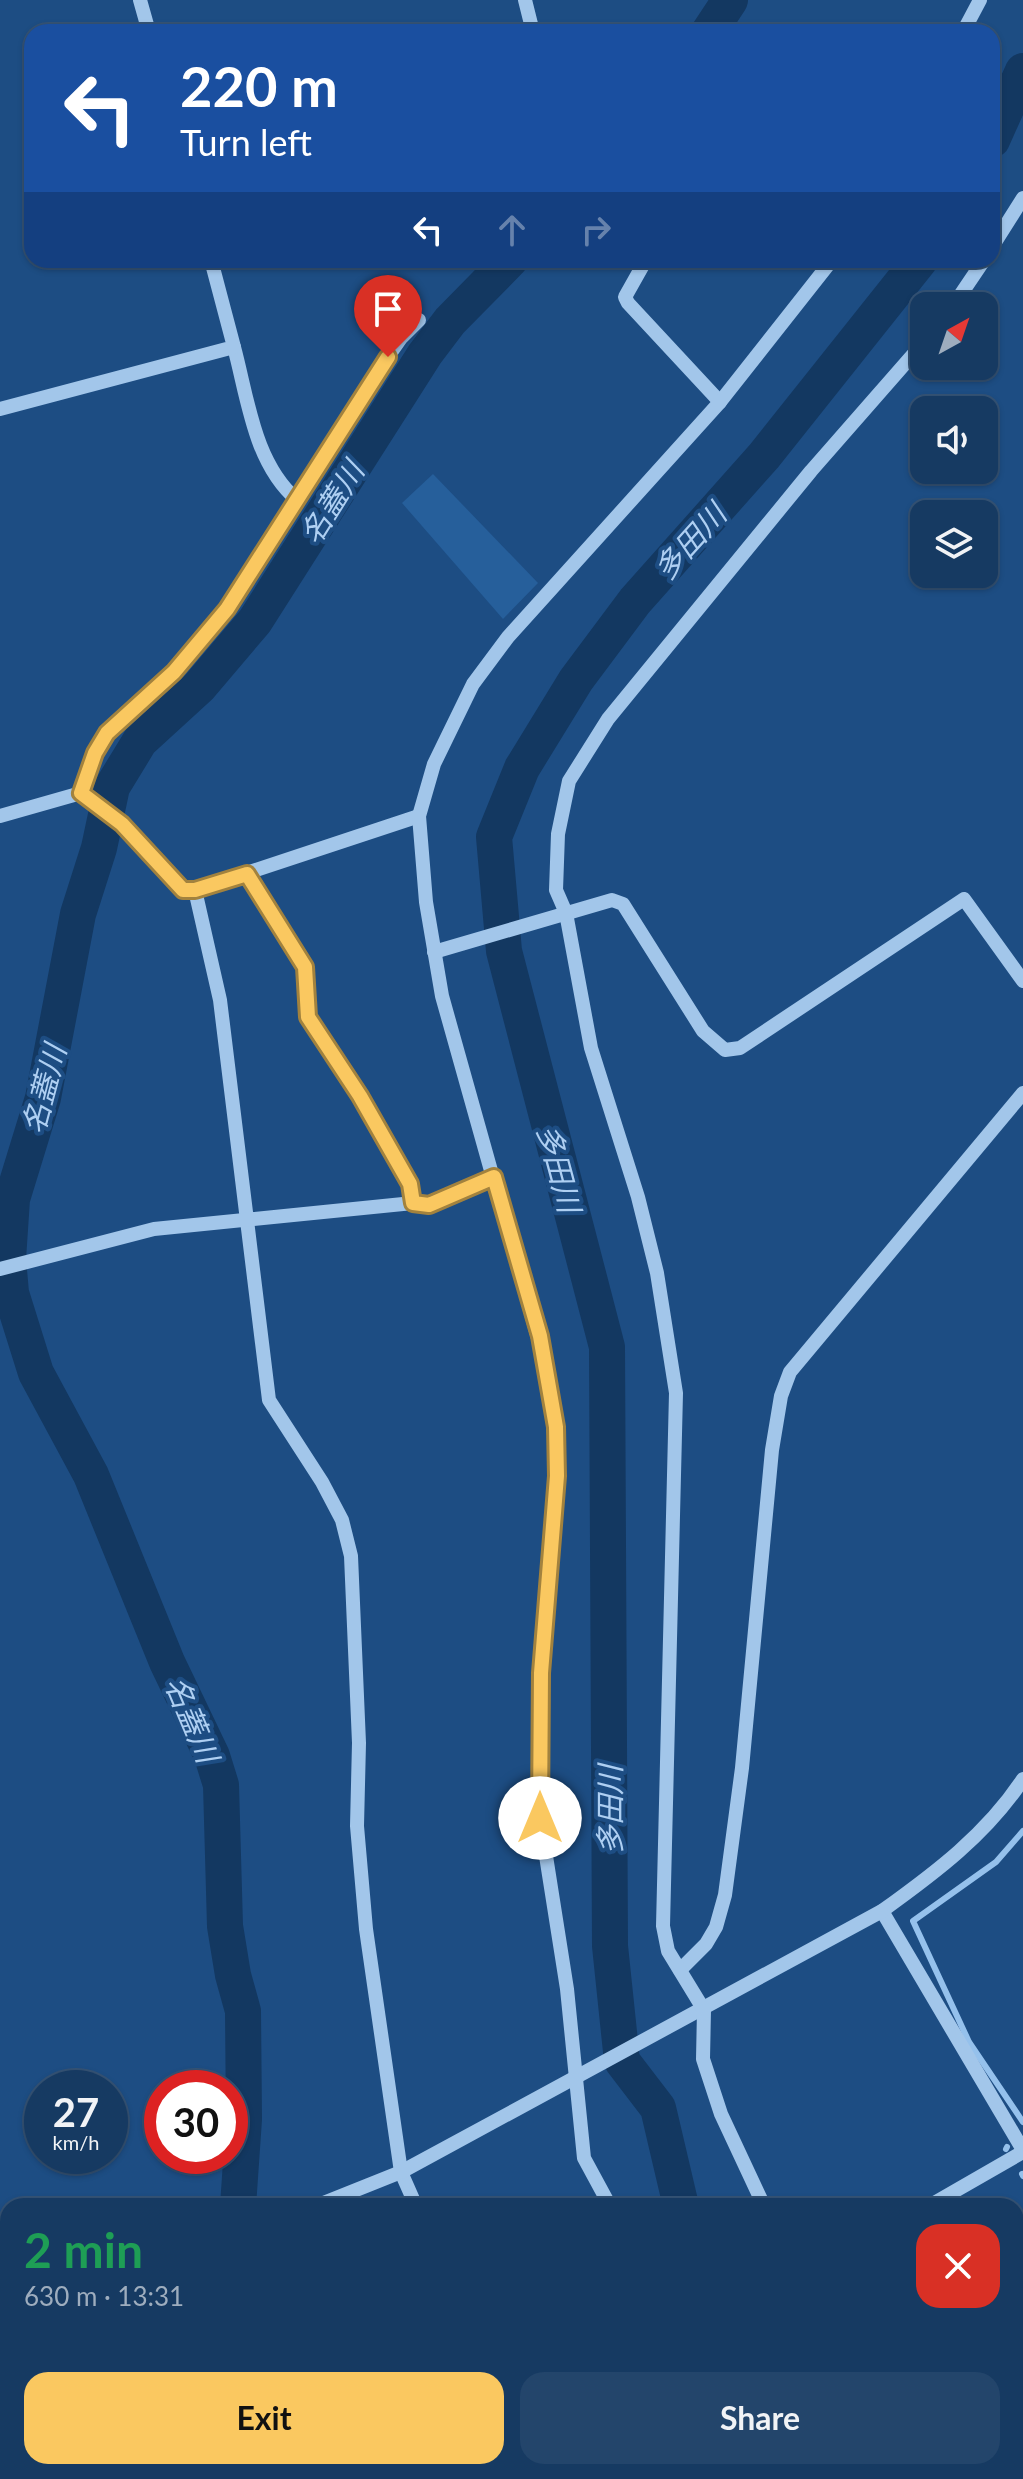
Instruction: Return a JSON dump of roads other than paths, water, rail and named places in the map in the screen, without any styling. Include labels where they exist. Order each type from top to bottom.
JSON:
[{"type":"street","points":[[140,0],[147,24]]},
{"type":"street","points":[[525,0],[531,24]]},
{"type":"street","points":[[967,24],[980,0]]},
{"type":"street","points":[[1000,234],[1023,198]]},
{"type":"street","points":[[213,268],[264,456],[271,474],[297,500]]},
{"type":"street","points":[[641,268],[629,286],[625,297],[628,303],[720,402]]},
{"type":"street","points":[[606,2198],[584,2158],[584,2075],[540,1818],[541,1673],[557,1476],[556,1427],[540,1336],[442,996],[441,950],[419,816],[434,764],[473,684],[508,637],[720,402],[826,268]]},
{"type":"street","points":[[962,292],[979,268]]},
{"type":"street","points":[[86,796],[95,753],[107,733],[198,647],[227,609],[375,375],[401,338],[419,320]]},
{"type":"street","points":[[0,409],[234,347]]},
{"type":"street","points":[[760,2198],[721,2114],[703,2059],[704,2010],[668,1951],[663,1926],[676,1393],[657,1273],[591,1048],[561,914],[556,890],[558,834],[569,781],[586,750],[811,471],[910,358]]},
{"type":"street","points":[[86,796],[122,824],[183,890],[195,890],[247,874],[419,816]]},
{"type":"street","points":[[0,816],[86,796]]},
{"type":"street","points":[[247,874],[305,967],[308,1017],[360,1096],[410,1184],[413,1203]]},
{"type":"street","points":[[195,890],[220,1000],[244,1217],[269,1400],[322,1482],[342,1520],[351,1556],[359,1743],[357,1826],[366,1929],[401,2172],[412,2198]]},
{"type":"street","points":[[441,950],[612,900],[623,904],[703,1031],[725,1050],[740,1048],[964,899],[1023,981]]},
{"type":"street","points":[[680,1970],[706,1944],[716,1927],[725,1895],[742,1768],[772,1450],[781,1396],[790,1372],[1023,1093]]},
{"type":"street","points":[[0,1269],[118,1236],[244,1217],[413,1203],[429,1205],[494,1177]]},
{"type":"street","points":[[336,2198],[401,2172],[882,1911],[936,1872],[978,1835],[1023,1779]]},
{"type":"street","points":[[882,1911],[1023,2151],[943,2198]]},
{"type":"waterway","name":"名蓋川","points":[[714,24],[730,0]]},
{"type":"waterway","name":"多田川","points":[[1000,122],[1023,71]]},
{"type":"waterway","name":"名蓋川","points":[[239,2198],[244,2119],[243,2011],[225,1926],[221,1785],[212,1756],[167,1662],[91,1475],[36,1373],[11,1293],[8,1259],[12,1199],[43,1098],[78,914],[99,848],[112,787],[140,741],[199,687],[255,621],[425,354],[450,321],[502,268]]},
{"type":"waterway","name":"多田川","points":[[679,2198],[658,2108],[622,2061],[610,1946],[607,1347],[504,951],[494,837],[522,768],[576,680],[635,601],[764,456],[914,268]]},
{"type":"waterway","points":[[1023,1831],[996,1862],[913,1921],[969,2042],[1023,2122]]}]
